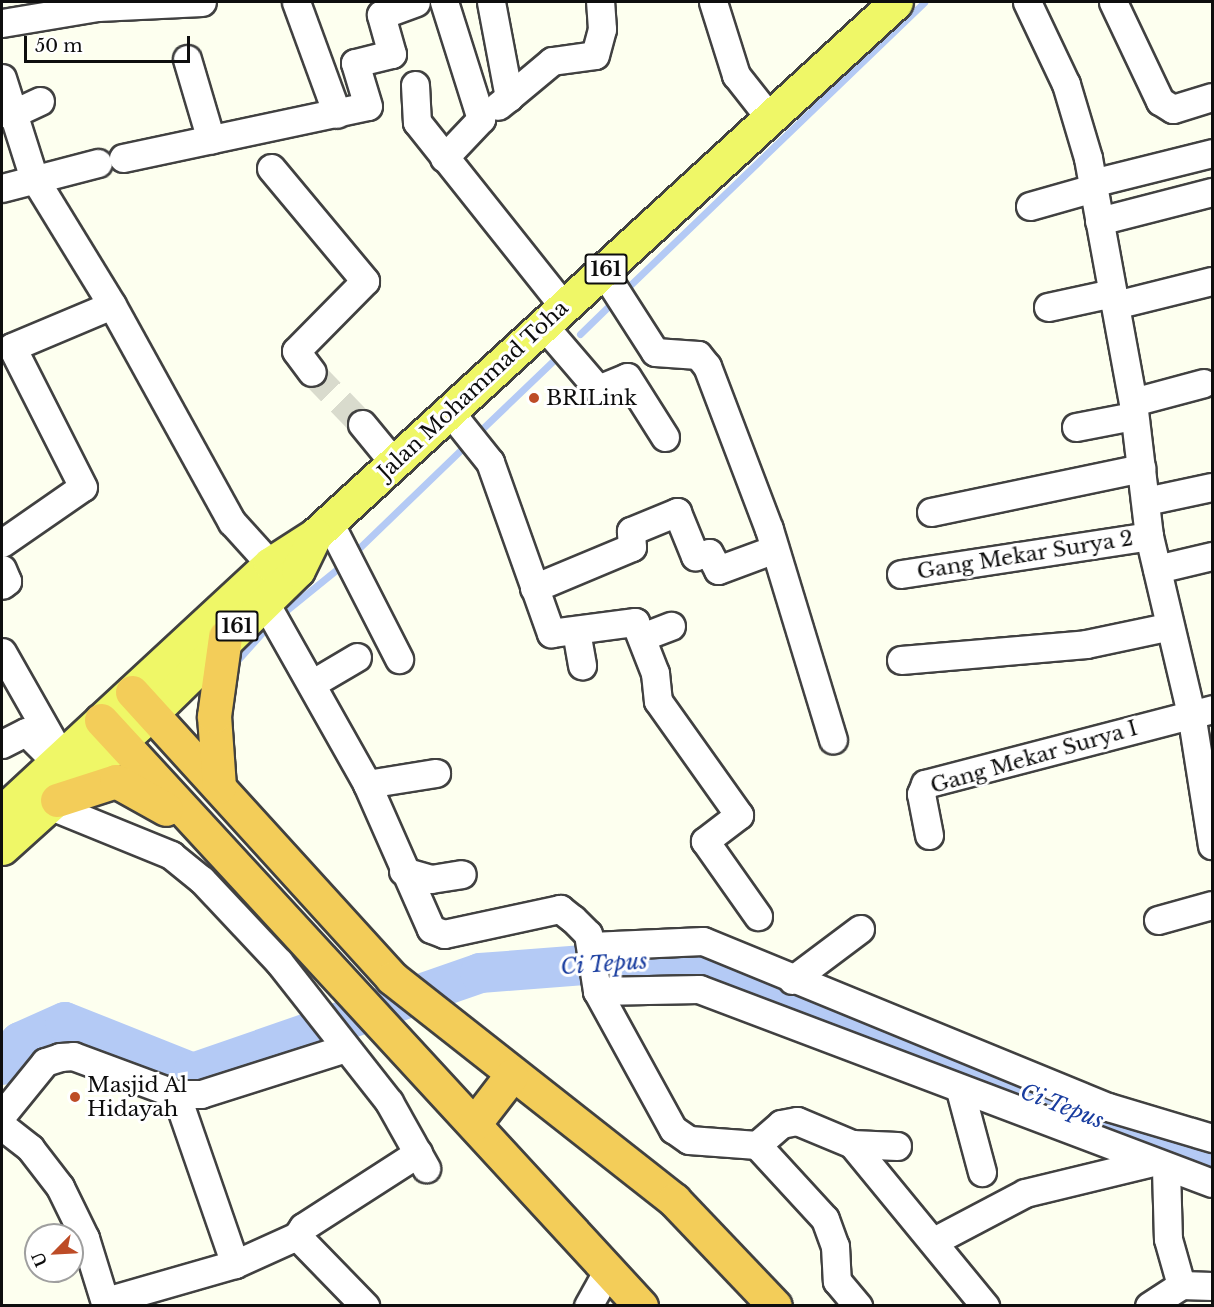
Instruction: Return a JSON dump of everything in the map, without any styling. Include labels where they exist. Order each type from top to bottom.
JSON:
[{"type":"highway","points":[[219,787],[214,716],[225,637]]},
{"type":"highway","points":[[142,702],[392,978],[511,1076],[674,1200],[776,1305]]},
{"type":"highway","points":[[110,731],[196,827],[355,992],[641,1305]]},
{"type":"highway","points":[[54,803],[116,781],[196,827]]},
{"type":"highway","points":[[474,1124],[511,1076]]},
{"type":"main road","name":"Jalan Mohammad Toha","points":[[142,702],[270,564],[322,529],[394,463],[465,429],[554,317],[613,288],[769,117],[886,5]]},
{"type":"main road","name":"Jalan Mohammad Toha","points":[[3,835],[54,803],[110,731],[142,702],[225,637],[298,570],[322,529]]},
{"type":"main road","name":"Jalan Mohammad Toha","points":[[3,835],[58,759],[110,731]]},
{"type":"street","points":[[2,24],[57,7],[202,2]]},
{"type":"street","points":[[296,2],[337,114]]},
{"type":"street","points":[[2,188],[33,176],[337,114],[368,105],[355,63],[393,54],[381,15],[416,2]]},
{"type":"street","points":[[444,2],[481,120]]},
{"type":"street","points":[[490,2],[509,98]]},
{"type":"street","points":[[444,158],[481,120],[552,61],[595,55],[602,29],[600,2]]},
{"type":"street","points":[[1027,2],[1066,84],[1093,186],[1133,409],[1149,536],[1167,627],[1202,711],[1212,845]]},
{"type":"street","points":[[1113,2],[1160,101],[1173,109],[1212,97]]},
{"type":"street","points":[[719,3],[736,75],[769,117]]},
{"type":"street","points":[[187,58],[211,140]]},
{"type":"street","points":[[2,78],[10,115],[33,176],[112,305],[232,522],[270,564]]},
{"type":"street","points":[[415,85],[415,118],[554,317],[598,389],[627,377],[664,437]]},
{"type":"street","points":[[10,115],[40,101]]},
{"type":"street","points":[[1030,206],[1164,165],[1212,153]]},
{"type":"street","points":[[1164,165],[1173,201]]},
{"type":"street","points":[[271,168],[365,281],[296,351],[312,372]]},
{"type":"street","points":[[1099,221],[1212,192]]},
{"type":"street","points":[[1047,307],[1114,299],[1212,281]]},
{"type":"street","points":[[613,288],[658,355],[698,355],[707,366],[769,529],[772,550],[833,740]]},
{"type":"street","points":[[2,543],[83,487],[12,347],[112,305]]},
{"type":"street","points":[[1076,428],[1204,383]]},
{"type":"street","points":[[362,424],[394,463]]},
{"type":"street","points":[[465,429],[496,479],[551,633],[604,630],[630,621],[642,637],[658,701],[739,815],[705,841],[758,916]]},
{"type":"street","points":[[931,512],[1141,468]]},
{"type":"street","points":[[1146,501],[1212,487]]},
{"type":"street","points":[[534,588],[632,547],[631,531],[677,512],[695,556],[709,553],[718,570],[772,550]]},
{"type":"street","points":[[322,529],[399,659]]},
{"type":"street","name":"Gang Mekar Surya 2","points":[[901,574],[1149,536]]},
{"type":"street","points":[[1157,569],[1212,556]]},
{"type":"street","points":[[2,569],[7,582],[2,585]]},
{"type":"street","points":[[264,601],[313,683],[368,784],[403,872],[436,933],[560,909],[588,934],[592,949],[595,986],[680,1137],[757,1145],[825,1219],[835,1246],[837,1281],[858,1305]]},
{"type":"street","points":[[642,637],[671,626]]},
{"type":"street","points":[[901,660],[1086,644],[1167,627]]},
{"type":"street","points":[[576,631],[582,665]]},
{"type":"street","points":[[2,652],[58,759]]},
{"type":"street","points":[[313,683],[357,657]]},
{"type":"street","name":"Gang Mekar Surya I","points":[[929,835],[921,794],[925,784],[1202,711]]},
{"type":"street","points":[[2,744],[26,732],[58,759]]},
{"type":"street","points":[[368,784],[435,773]]},
{"type":"street","points":[[2,1125],[30,1148],[60,1187],[106,1303],[236,1264],[297,1236],[303,1227],[422,1161],[389,1102],[341,1047],[279,962],[179,861],[54,803]]},
{"type":"street","points":[[403,872],[431,879],[462,874]]},
{"type":"street","points":[[1158,920],[1212,905]]},
{"type":"street","points":[[792,980],[860,930]]},
{"type":"street","points":[[592,949],[703,941],[792,980],[1108,1107],[1212,1138]]},
{"type":"street","points":[[595,986],[699,989],[1157,1166],[1212,1183]]},
{"type":"street","points":[[2,1115],[45,1062],[60,1057],[73,1056],[176,1094],[201,1094],[341,1047]]},
{"type":"street","points":[[960,1090],[982,1173]]},
{"type":"street","points":[[176,1094],[236,1264]]},
{"type":"street","points":[[757,1145],[781,1124],[797,1122],[852,1144],[897,1146]]},
{"type":"street","points":[[852,1144],[985,1305]]},
{"type":"street","points":[[934,1241],[1025,1193],[1157,1166]]},
{"type":"street","points":[[1157,1166],[1168,1239],[1181,1285]]},
{"type":"street","points":[[297,1236],[364,1305]]},
{"type":"street","points":[[588,1305],[608,1270]]},
{"type":"street","points":[[1149,1305],[1181,1285],[1212,1286]]},
{"type":"waterway","points":[[623,292],[924,2]]},
{"type":"waterway","points":[[580,334],[615,300]]},
{"type":"waterway","points":[[483,428],[557,357]]},
{"type":"waterway","points":[[355,552],[468,443]]},
{"type":"waterway","points":[[283,613],[341,566]]},
{"type":"waterway","points":[[235,663],[269,625]]},
{"type":"waterway","name":"Ci Tepus","points":[[2,1065],[20,1042],[65,1022],[193,1073],[480,973],[674,958],[1105,1123],[1212,1157]]},
{"type":"tunnel","points":[[312,372],[362,424]]},
{"type":"place","name":"BRILink","points":[[534,398]]},
{"type":"place","name":"Masjid Al Hidayah","points":[[75,1097]]}]
